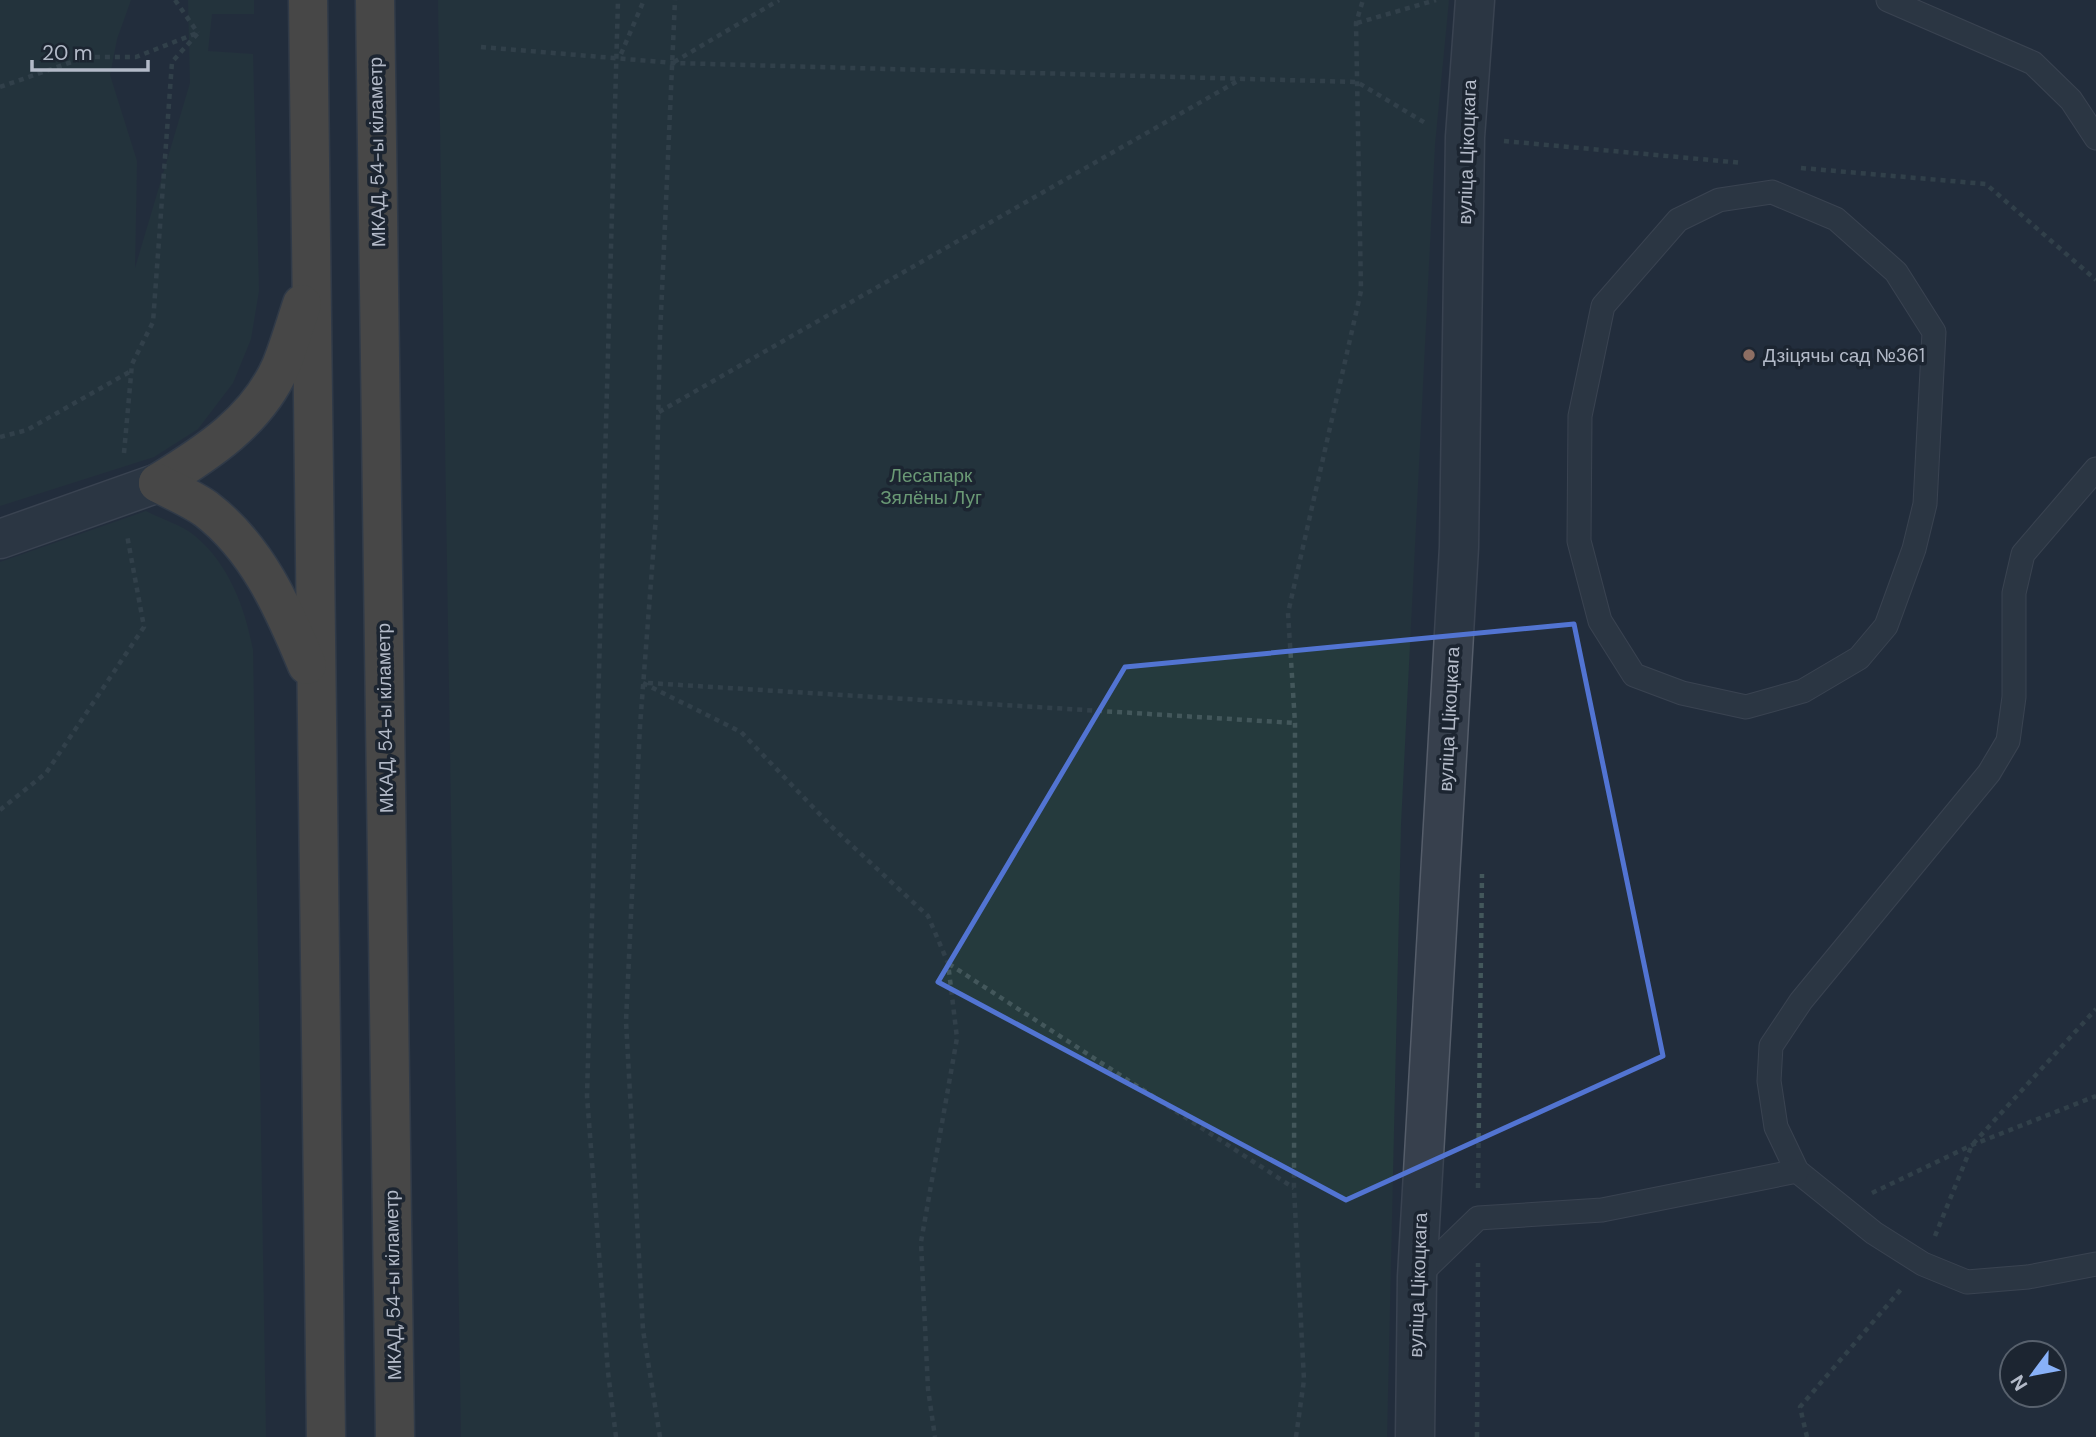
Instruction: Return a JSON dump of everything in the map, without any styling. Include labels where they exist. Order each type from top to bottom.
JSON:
[{"type":"highway","points":[[308,0],[326,1437]]},
{"type":"highway","name":"МКАД, 54-ы кіламетр","points":[[375,0],[395,1437]]},
{"type":"highway","points":[[311,276],[281,367],[256,407],[215,448],[158,483],[204,508],[241,541],[284,609],[315,683]]},
{"type":"street","name":"вуліца Цікоцкага","points":[[1415,1437],[1417,1277],[1460,547],[1465,137],[1475,0]]},
{"type":"street","points":[[0,538],[158,483]]},
{"type":"lane","points":[[1888,0],[2033,63],[2071,100],[2096,138]]},
{"type":"lane","points":[[1772,192],[1836,219],[1896,272],[1934,332],[1925,504],[1914,549],[1886,626],[1858,658],[1803,691],[1746,707],[1682,693],[1634,675],[1600,621],[1579,541],[1580,416],[1602,306],[1678,220],[1719,200],[1772,192]]},
{"type":"lane","points":[[2096,469],[2022,554],[2014,593],[2014,697],[2008,741],[1989,773],[1801,1002],[1772,1046],[1769,1082],[1776,1127],[1797,1171],[1842,1208],[1923,1264],[1967,1282],[2028,1277],[2096,1264]]},
{"type":"lane","points":[[1417,1277],[1478,1218],[1602,1210],[1797,1171]]},
{"type":"path","points":[[175,0],[198,33]]},
{"type":"path","points":[[616,1437],[608,1372],[587,1097],[619,58],[618,0]]},
{"type":"path","points":[[619,58],[643,0]]},
{"type":"path","points":[[660,1437],[643,1330],[626,1021],[643,683],[656,516],[675,0]]},
{"type":"path","points":[[674,63],[779,0]]},
{"type":"path","points":[[1296,1437],[1304,1380],[1294,1189],[1295,723],[1288,613],[1361,291],[1356,23],[1363,0]]},
{"type":"path","points":[[1356,23],[1436,0]]},
{"type":"path","points":[[0,87],[86,57],[136,57],[198,33]]},
{"type":"path","points":[[0,810],[46,773],[144,627],[120,497],[131,371],[153,322],[172,62],[198,33]]},
{"type":"path","points":[[481,47],[674,63],[1357,82],[1435,129]]},
{"type":"path","points":[[658,412],[1241,79]]},
{"type":"path","points":[[0,437],[27,430],[131,371]]},
{"type":"path","points":[[643,683],[1295,723]]},
{"type":"path","points":[[643,683],[741,733],[833,828],[928,916],[948,963],[957,1038],[921,1242],[928,1390],[935,1437]]},
{"type":"path","points":[[948,963],[1294,1189]]},
{"type":"path","points":[[1807,1437],[1800,1407],[1923,1264],[1972,1145],[2096,1009]]},
{"type":"path","points":[[1842,1208],[1972,1145],[2096,1096]]},
{"type":"path","points":[[1478,1218],[1478,1437]]},
{"type":"highlighted area","points":[[1574,624],[1663,1056],[1346,1200],[938,982],[1125,667]]},
{"type":"green space","points":[[0,0],[131,0],[117,39],[110,75],[137,161],[135,268],[190,83],[188,0],[254,0],[254,14],[212,14],[208,51],[253,54],[259,291],[251,339],[233,383],[198,429],[154,457],[0,506]]},
{"type":"green space","name":"Лесапарк Зялёны Луг","points":[[438,0],[1449,0],[1435,144],[1401,825],[1387,1437],[461,1437]]},
{"type":"green space","points":[[146,511],[190,532],[207,547],[234,588],[253,650],[266,1437],[0,1437],[0,562]]},
{"type":"place","name":"Дзіцячы сад №361","points":[[1749,355]]}]
